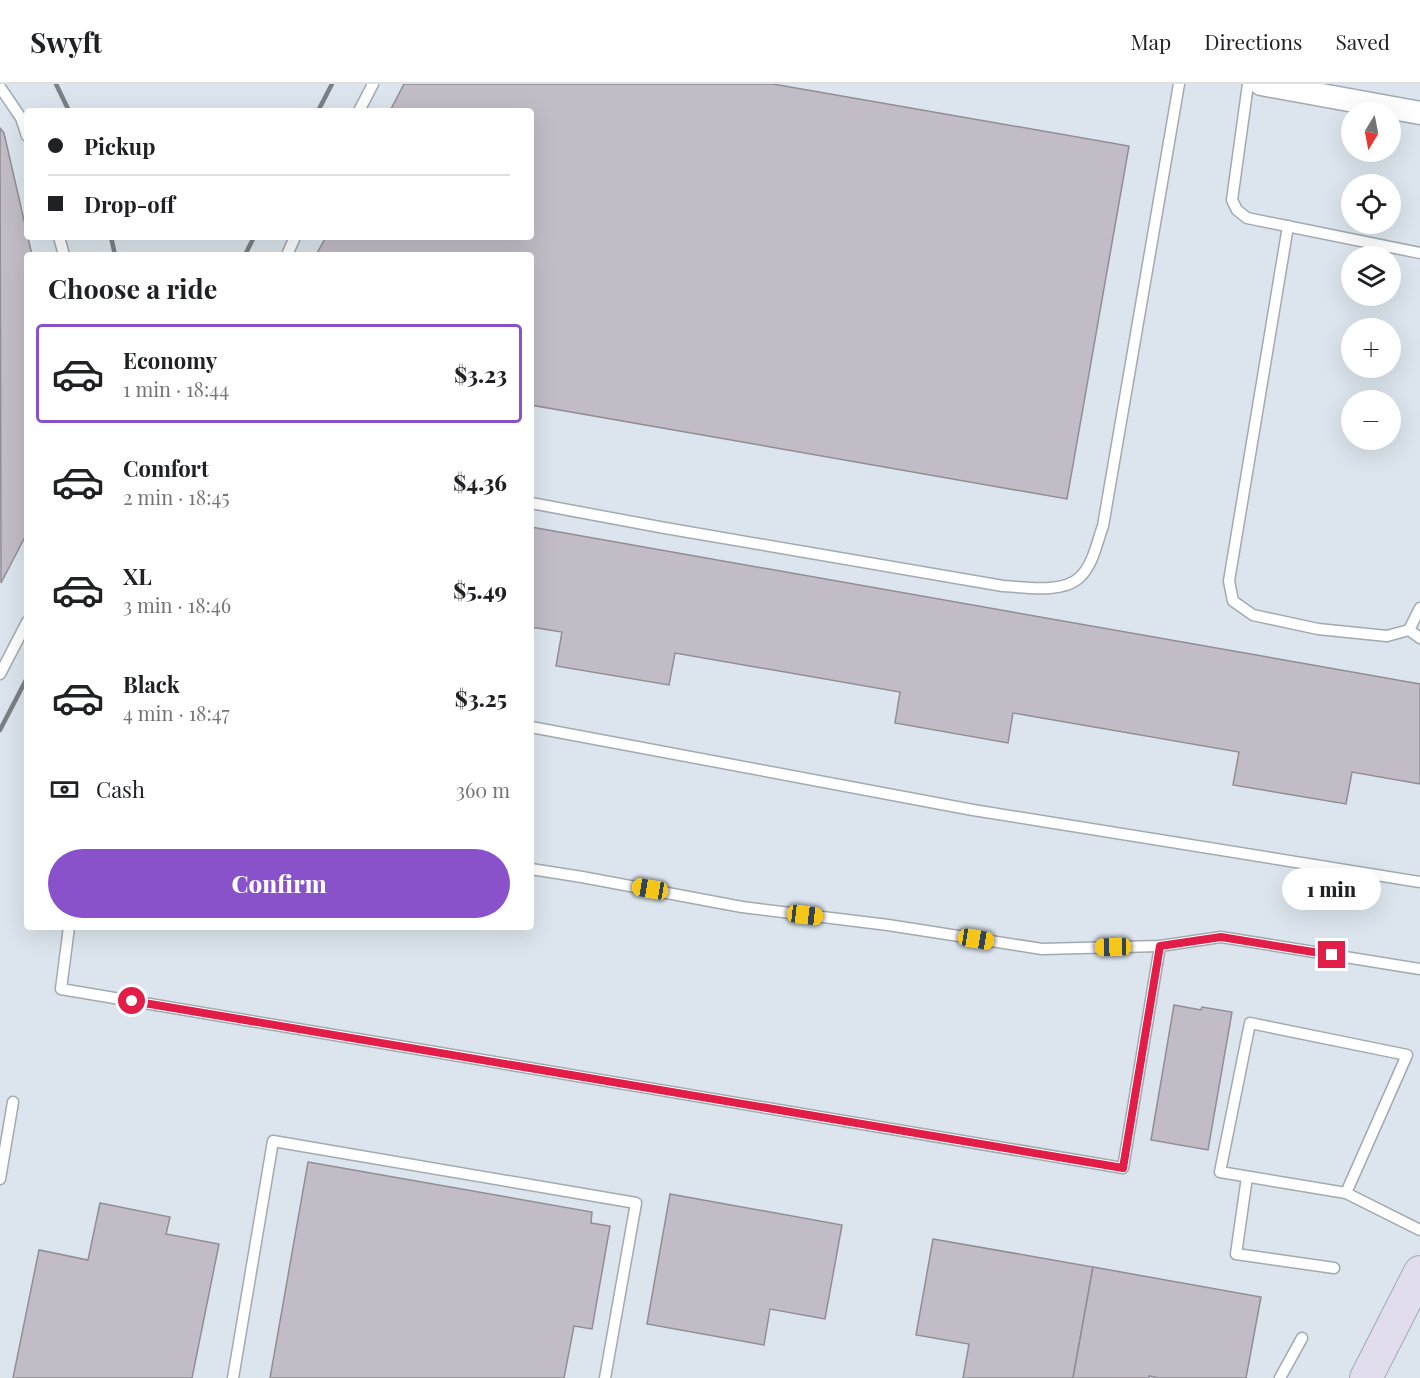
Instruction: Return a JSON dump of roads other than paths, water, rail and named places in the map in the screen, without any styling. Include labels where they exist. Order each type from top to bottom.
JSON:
[{"type":"main road","points":[[1366,1378],[1420,1272]]},
{"type":"street","points":[[1261,84],[1420,113]]},
{"type":"lane","points":[[361,108],[373,84]]},
{"type":"lane","points":[[534,503],[666,528],[1003,586],[1043,588],[1067,585],[1080,577],[1093,558],[1103,526],[1179,84]]},
{"type":"lane","points":[[1248,84],[1232,200],[1237,210],[1247,218],[1420,253]]},
{"type":"lane","points":[[0,87],[21,118],[24,127]]},
{"type":"lane","points":[[1288,226],[1229,581],[1233,601],[1253,615],[1318,629],[1387,636],[1408,630],[1420,608]]},
{"type":"lane","points":[[0,675],[24,628]]},
{"type":"lane","points":[[1408,630],[1420,638]]},
{"type":"lane","points":[[534,728],[973,810],[1420,882]]},
{"type":"lane","points":[[534,869],[742,907],[888,925],[1042,949],[1160,946],[1221,937],[1420,969]]},
{"type":"lane","points":[[69,930],[61,989],[1123,1168],[1160,946]]},
{"type":"lane","points":[[1346,1193],[1407,1055],[1250,1023],[1220,1172],[1346,1193],[1420,1230]]},
{"type":"lane","points":[[0,1179],[13,1102]]},
{"type":"lane","points":[[233,1378],[273,1141],[636,1203],[605,1378]]},
{"type":"lane","points":[[1247,1177],[1236,1254],[1334,1268]]},
{"type":"lane","points":[[1280,1378],[1302,1338]]},
{"type":"railway","points":[[56,84],[68,108]]},
{"type":"railway","points":[[320,108],[332,84]]},
{"type":"railway","points":[[112,240],[114,252]]},
{"type":"railway","points":[[246,252],[252,240]]},
{"type":"railway","points":[[0,730],[24,684]]}]
